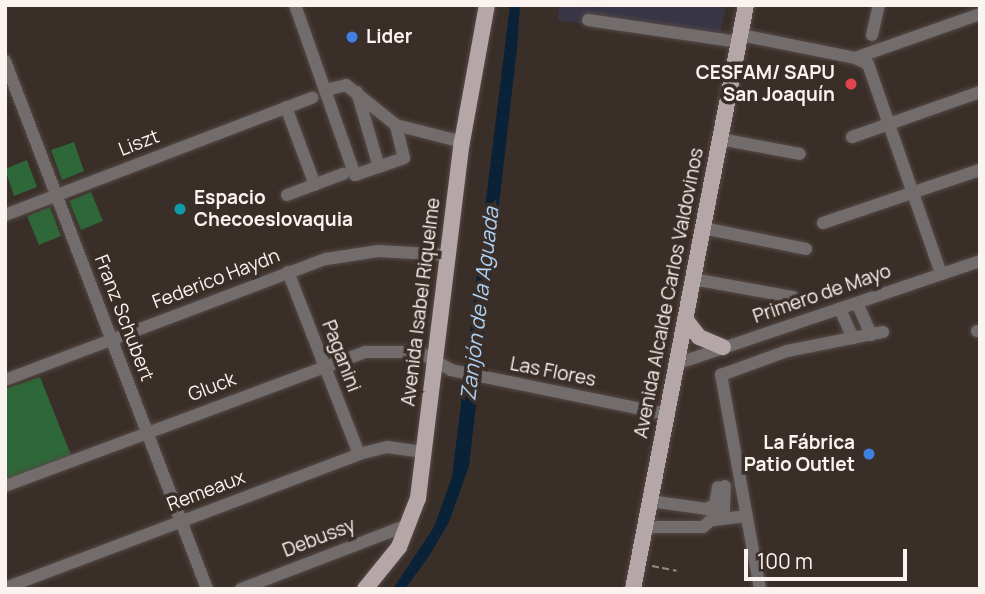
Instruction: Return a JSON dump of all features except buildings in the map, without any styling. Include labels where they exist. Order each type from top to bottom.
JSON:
[{"type":"main road","name":"Avenida Isabel Riquelme","points":[[365,589],[392,558],[411,524],[424,452],[462,142],[487,5]]},
{"type":"main road","name":"Avenida Alcalde Carlos Valdovinos","points":[[633,589],[747,5]]},
{"type":"main road","points":[[685,319],[699,337],[723,347]]},
{"type":"street","points":[[295,5],[355,175],[404,158],[396,125]]},
{"type":"street","points":[[872,35],[879,5]]},
{"type":"street","points":[[588,20],[740,38],[855,58],[980,14]]},
{"type":"street","points":[[855,58],[872,72],[941,274]]},
{"type":"street","name":"Franz Schubert","points":[[5,61],[207,589]]},
{"type":"street","points":[[325,90],[344,84],[396,125],[462,142]]},
{"type":"street","points":[[357,92],[379,167]]},
{"type":"street","points":[[852,136],[980,92]]},
{"type":"street","name":"Liszt","points":[[5,215],[312,97]]},
{"type":"street","points":[[286,107],[315,185]]},
{"type":"street","points":[[720,139],[800,154]]},
{"type":"street","points":[[823,223],[980,170]]},
{"type":"street","points":[[287,195],[343,174]]},
{"type":"street","points":[[703,228],[806,249]]},
{"type":"street","name":"Federico Haydn","points":[[5,380],[288,272],[360,252],[448,256]]},
{"type":"street","name":"Primero de Mayo","points":[[676,364],[980,261]]},
{"type":"street","name":"Paganini","points":[[288,272],[359,454]]},
{"type":"street","points":[[693,279],[793,298]]},
{"type":"street","points":[[760,589],[743,516],[721,375],[788,351],[877,334],[857,303]]},
{"type":"street","points":[[840,309],[853,338]]},
{"type":"street","name":"Gluck","points":[[5,486],[324,364],[378,351],[419,352],[435,361]]},
{"type":"street","name":"Las Flores","points":[[435,361],[455,371],[667,414]]},
{"type":"street","name":"Remeaux","points":[[5,588],[359,454],[387,447],[424,452]]},
{"type":"street","points":[[650,501],[707,509],[716,504],[722,486],[725,505],[714,520]]},
{"type":"street","points":[[725,505],[743,516]]},
{"type":"street","points":[[645,527],[686,529],[714,520],[743,516]]},
{"type":"street","name":"Debussy","points":[[241,589],[411,524]]},
{"type":"path","points":[[638,563],[677,571]]},
{"type":"shaded area","points":[[559,5],[726,5],[718,44],[558,20]]},
{"type":"green space","points":[[74,142],[84,171],[62,180],[51,150]]},
{"type":"green space","points":[[27,160],[37,187],[14,196],[5,169]]},
{"type":"green space","points":[[91,192],[103,221],[81,230],[69,201]]},
{"type":"green space","points":[[50,207],[61,236],[39,245],[27,216]]},
{"type":"green space","points":[[40,377],[71,455],[5,480],[5,389]]},
{"type":"water","name":"Zanjón de la Aguada","points":[[510,5],[520,5],[517,48],[469,466],[449,522],[429,556],[405,589],[393,589],[434,527],[452,477]]},
{"type":"place","name":"Lider","points":[[352,37]]},
{"type":"place","name":"CESFAM/ SAPU San Joaquín","points":[[851,84]]},
{"type":"place","name":"Espacio Checoeslovaquia","points":[[180,209]]},
{"type":"place","name":"La Fábrica Patio Outlet","points":[[869,454]]}]
